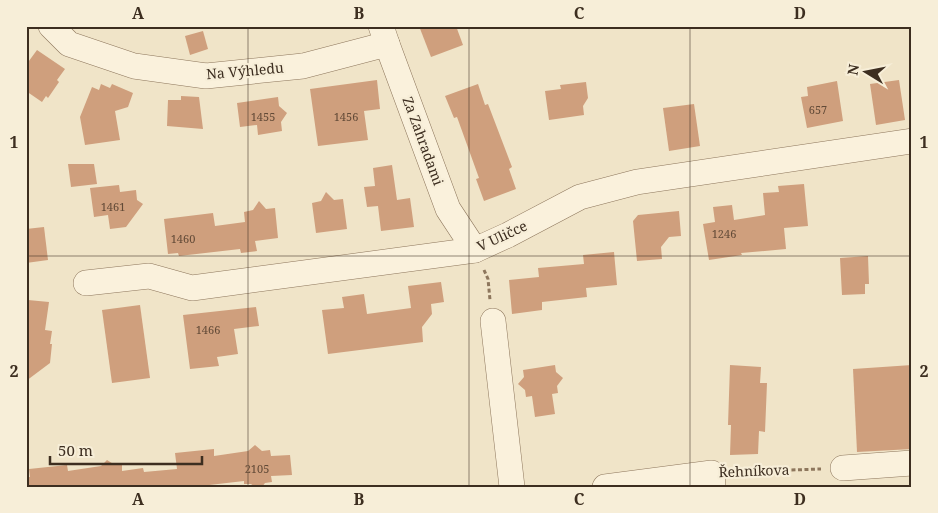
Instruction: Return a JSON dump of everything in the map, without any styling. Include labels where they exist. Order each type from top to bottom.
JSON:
[{"type":"street","name":"Na Výhledu","points":[[51,26],[69,44],[134,66],[206,76],[303,66],[384,35]]},
{"type":"street","name":"Za Zahradami","points":[[384,35],[448,209],[475,250]]},
{"type":"street","name":"V Uličce","points":[[86,284],[149,276],[192,288],[475,250],[580,197],[637,182],[912,141]]},
{"type":"street","points":[[493,321],[512,487]]},
{"type":"street","points":[[843,468],[912,463]]},
{"type":"street","name":"Řehníkova","points":[[605,487],[712,480]]},
{"type":"path","points":[[475,250],[488,278],[493,321]]},
{"type":"path","name":"Řehníkova","points":[[712,480],[843,468]]},
{"type":"building","points":[[419,26],[456,26],[463,45],[431,57]]},
{"type":"building","points":[[203,31],[208,49],[190,55],[185,36]]},
{"type":"building","points":[[37,50],[65,69],[48,98],[46,96],[42,102],[26,91],[26,65]]},
{"type":"building","points":[[377,80],[380,109],[364,111],[368,140],[318,146],[310,89]]},
{"type":"building","points":[[899,80],[905,120],[876,125],[870,84]]},
{"type":"building","points":[[837,81],[843,121],[807,128],[801,97],[808,96],[807,87]]},
{"type":"building","points":[[586,82],[588,98],[583,106],[584,115],[549,120],[545,91],[561,89],[560,85]]},
{"type":"building","points":[[101,84],[110,88],[112,84],[133,93],[128,107],[115,111],[120,140],[85,145],[80,117],[92,87],[99,90]]},
{"type":"building","points":[[478,84],[485,105],[488,104],[512,167],[509,169],[516,189],[484,201],[476,179],[479,178],[457,117],[454,118],[445,96]]},
{"type":"building","points":[[181,96],[199,97],[203,129],[167,126],[168,100],[181,100]]},
{"type":"building","points":[[278,97],[279,106],[287,113],[281,122],[282,131],[258,135],[257,125],[240,127],[237,103]]},
{"type":"building","points":[[694,104],[700,146],[669,151],[663,108]]},
{"type":"building","points":[[68,164],[94,164],[97,184],[71,187]]},
{"type":"building","points":[[392,165],[397,200],[410,198],[414,227],[381,231],[378,206],[367,207],[364,187],[375,186],[373,168]]},
{"type":"building","points":[[804,184],[808,226],[784,228],[786,249],[741,253],[742,255],[709,260],[703,224],[715,222],[713,207],[732,205],[734,220],[765,215],[763,193],[779,192],[778,186]]},
{"type":"building","points":[[119,185],[120,192],[136,190],[137,200],[143,204],[126,227],[110,229],[108,215],[94,217],[90,188]]},
{"type":"building","points":[[326,192],[334,200],[343,199],[347,229],[316,233],[312,203],[321,201]]},
{"type":"building","points":[[259,201],[266,209],[275,208],[278,238],[255,241],[257,251],[241,253],[240,249],[179,256],[178,253],[168,254],[164,219],[213,213],[215,226],[245,222],[244,212],[253,210]]},
{"type":"building","points":[[679,211],[681,236],[669,237],[661,247],[662,259],[637,261],[633,221],[638,215]]},
{"type":"building","points":[[44,227],[48,260],[26,263],[26,229]]},
{"type":"building","points":[[614,252],[617,285],[586,288],[587,297],[542,302],[542,310],[512,314],[509,280],[539,277],[538,268],[584,264],[583,255]]},
{"type":"building","points":[[868,256],[869,284],[865,284],[865,294],[842,295],[840,258]]},
{"type":"building","points":[[441,282],[444,302],[431,304],[432,314],[422,327],[423,342],[328,354],[322,310],[344,308],[342,297],[364,294],[367,314],[411,308],[408,286]]},
{"type":"building","points":[[28,300],[49,302],[45,330],[52,331],[50,344],[52,344],[50,363],[26,381],[26,313]]},
{"type":"building","points":[[140,305],[150,378],[112,383],[102,310]]},
{"type":"building","points":[[256,307],[259,326],[234,329],[238,354],[217,357],[219,366],[190,369],[183,315]]},
{"type":"building","points":[[555,365],[556,372],[563,378],[557,386],[558,393],[552,394],[555,414],[535,417],[532,396],[526,397],[525,390],[518,384],[524,377],[523,370]]},
{"type":"building","points":[[730,365],[761,367],[760,383],[767,383],[765,432],[759,431],[758,454],[730,455],[731,425],[728,425]]},
{"type":"building","points":[[912,365],[912,449],[857,452],[853,369]]},
{"type":"building","points":[[255,445],[262,451],[270,450],[271,456],[290,455],[292,475],[271,476],[272,482],[265,483],[262,487],[244,484],[244,481],[192,487],[29,487],[29,469],[67,465],[68,471],[101,466],[107,460],[115,465],[122,464],[122,471],[143,468],[144,472],[177,469],[175,453],[214,449],[214,456],[248,451]]}]
